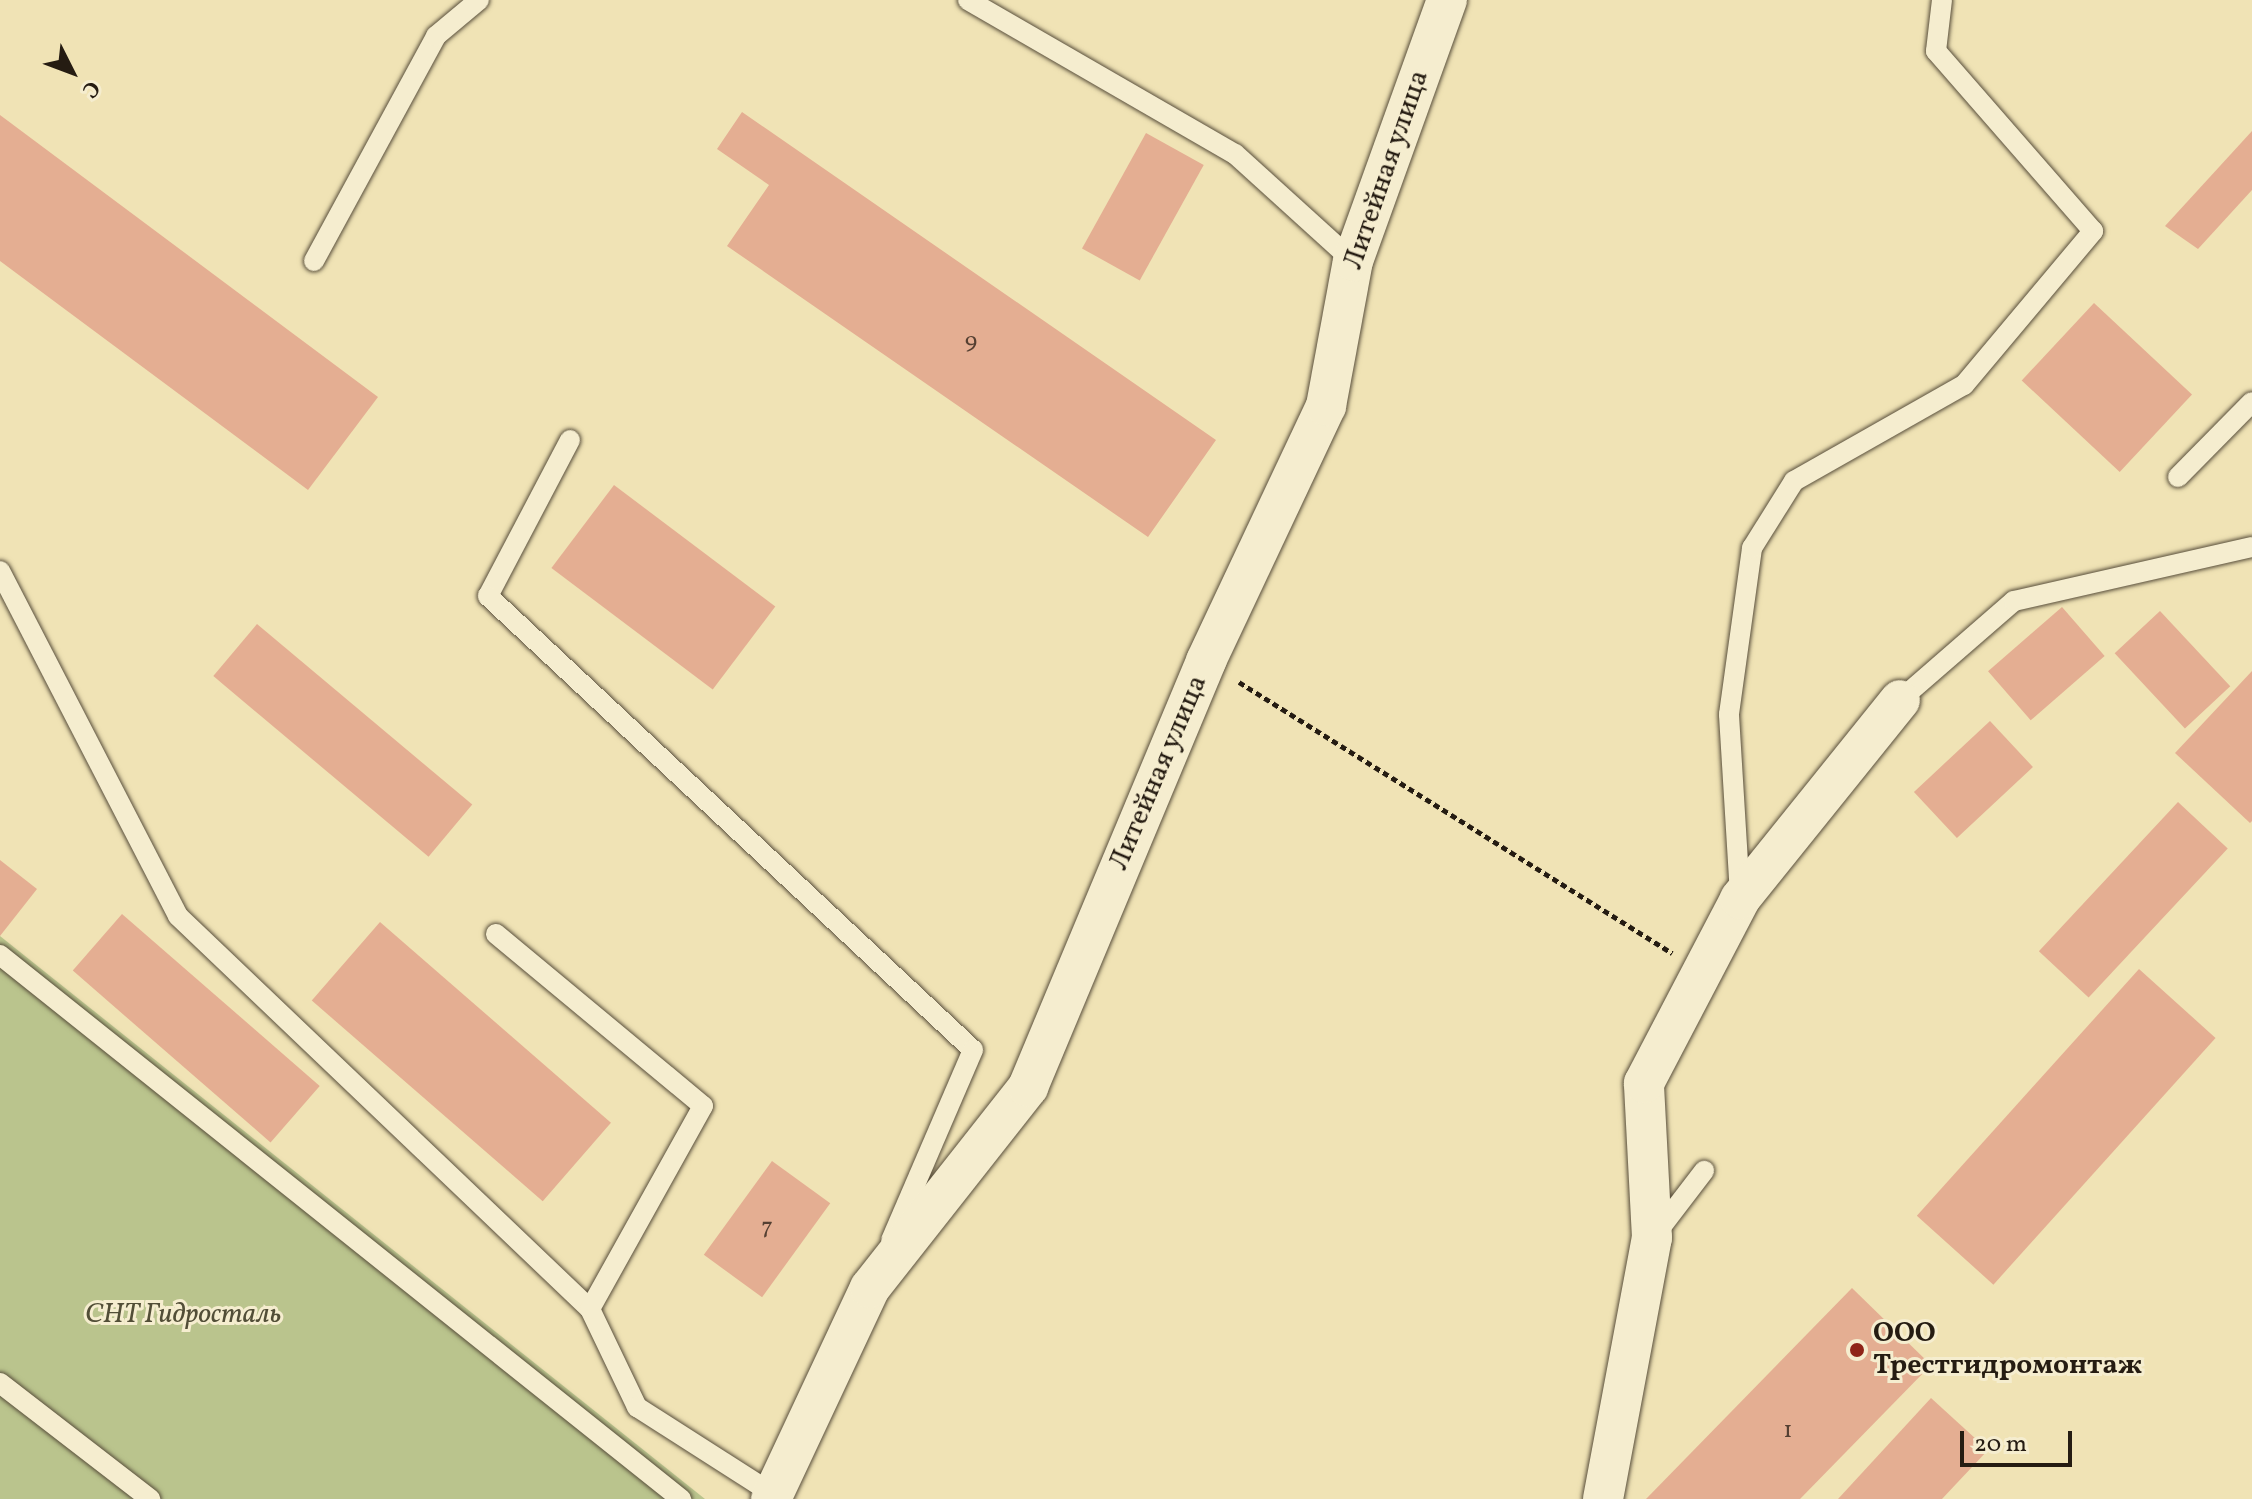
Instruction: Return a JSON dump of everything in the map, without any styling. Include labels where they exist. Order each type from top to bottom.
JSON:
[{"type":"street","name":"Литейная улица","points":[[772,1496],[870,1288],[1028,1087],[1206,661],[1326,406],[1353,261],[1447,0]]},
{"type":"street","points":[[1603,1499],[1652,1238],[1644,1083],[1740,899],[1900,700]]},
{"type":"lane","points":[[314,261],[436,36],[479,0]]},
{"type":"lane","points":[[968,0],[1235,154],[1353,261]]},
{"type":"lane","points":[[1740,899],[1729,714],[1752,548],[1794,481],[1964,385],[2093,231],[1936,51],[1942,0]]},
{"type":"lane","points":[[2178,477],[2252,402]]},
{"type":"lane","points":[[570,440],[488,596],[973,1050],[870,1288]]},
{"type":"lane","points":[[1900,700],[2014,601],[2252,547]]},
{"type":"lane","points":[[0,571],[178,916],[590,1309],[637,1407],[772,1496]]},
{"type":"lane","points":[[496,934],[703,1106],[590,1309]]},
{"type":"lane","points":[[0,955],[681,1499]]},
{"type":"lane","points":[[1652,1238],[1704,1171]]},
{"type":"lane","points":[[0,1383],[150,1499]]},
{"type":"path","points":[[1206,661],[1703,972]]},
{"type":"green space","name":"СНТ Гидросталь","points":[[0,936],[705,1499],[0,1499]]},
{"type":"building","points":[[742,112],[1216,440],[1148,537],[727,246],[769,185],[717,149]]},
{"type":"building","points":[[0,115],[378,397],[308,490],[0,261]]},
{"type":"building","points":[[2252,131],[2252,190],[2198,249],[2165,226]]},
{"type":"building","points":[[1146,133],[1204,165],[1140,280],[1082,248]]},
{"type":"building","points":[[2094,303],[2192,394],[2120,472],[2022,381]]},
{"type":"building","points":[[614,485],[775,607],[713,690],[551,568]]},
{"type":"building","points":[[2062,607],[2105,656],[2031,720],[1988,671]]},
{"type":"building","points":[[2160,611],[2230,686],[2185,729],[2115,653]]},
{"type":"building","points":[[257,624],[472,805],[429,857],[213,676]]},
{"type":"building","points":[[2252,671],[2252,821],[2250,823],[2175,753]]},
{"type":"building","points":[[1990,721],[2033,767],[1957,838],[1914,792]]},
{"type":"building","points":[[2178,802],[2228,848],[2089,998],[2039,951]]},
{"type":"building","points":[[0,860],[37,889],[0,936]]},
{"type":"building","points":[[122,914],[320,1086],[271,1142],[73,971]]},
{"type":"building","points":[[380,922],[611,1123],[543,1201],[312,1000]]},
{"type":"building","points":[[2139,969],[2216,1038],[1993,1285],[1917,1216]]},
{"type":"building","points":[[772,1161],[830,1203],[762,1297],[704,1255]]},
{"type":"building","points":[[1852,1288],[1931,1365],[1800,1499],[1646,1499]]},
{"type":"building","points":[[1931,1398],[1988,1450],[1942,1499],[1838,1499]]},
{"type":"place","name":"ООО Трестгидромонтаж","points":[[1857,1350]]}]
